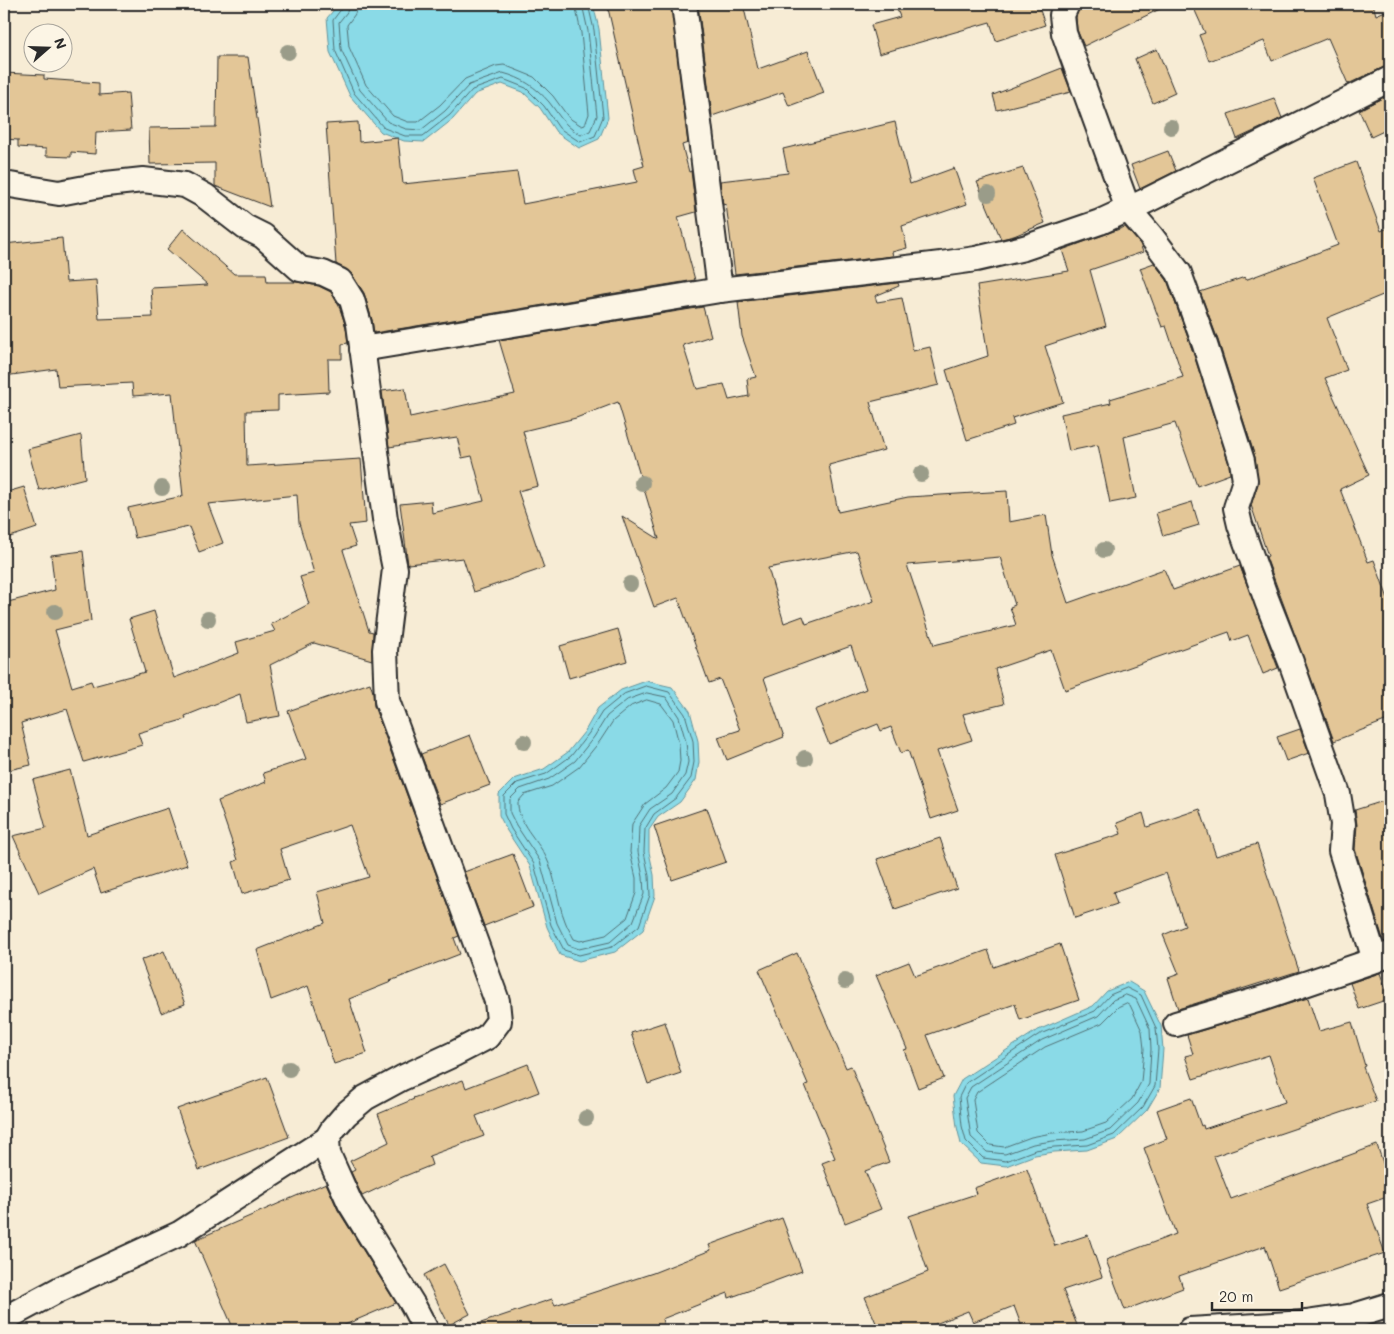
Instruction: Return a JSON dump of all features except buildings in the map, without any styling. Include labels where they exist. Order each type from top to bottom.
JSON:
[{"type":"street","points":[[684,4],[720,290]]},
{"type":"street","points":[[1067,4],[1062,15],[1064,33],[1128,209],[1179,273],[1205,345],[1242,461],[1245,480],[1236,508],[1240,524],[1266,601],[1291,662],[1338,794],[1343,824],[1342,851],[1383,957],[1264,998],[1176,1024]]},
{"type":"street","points":[[362,349],[720,290],[976,259],[1024,248],[1060,237],[1128,209],[1390,79]]},
{"type":"street","points":[[4,184],[58,193],[106,184],[143,180],[185,185],[206,196],[244,227],[263,236],[300,269],[323,273],[340,280],[352,300],[359,324],[385,518],[395,570],[384,650],[387,701],[497,1001],[499,1021],[487,1037],[365,1098],[346,1114],[327,1139],[179,1234],[60,1289],[4,1319]]},
{"type":"street","points":[[327,1139],[328,1154],[350,1203],[413,1305],[426,1330]]},
{"type":"street","points":[[1197,1330],[1306,1323],[1354,1316],[1390,1305]]},
{"type":"water","points":[[339,4],[593,4],[599,29],[608,118],[599,139],[579,148],[556,132],[540,108],[523,92],[502,84],[475,94],[453,119],[424,142],[404,141],[381,132],[350,96],[330,52],[327,18]]},
{"type":"water","points":[[646,681],[672,687],[690,711],[698,741],[699,762],[696,780],[680,802],[658,817],[649,830],[649,852],[654,875],[655,896],[643,930],[615,952],[579,961],[560,955],[547,927],[530,866],[499,815],[499,794],[514,779],[544,769],[568,752],[585,731],[598,708],[621,690]]},
{"type":"water","points":[[1129,982],[1144,991],[1161,1026],[1163,1049],[1160,1088],[1147,1110],[1117,1139],[1087,1150],[1035,1155],[1006,1166],[981,1163],[961,1144],[957,1127],[953,1096],[962,1079],[1036,1031],[1093,1006],[1107,991]]}]
